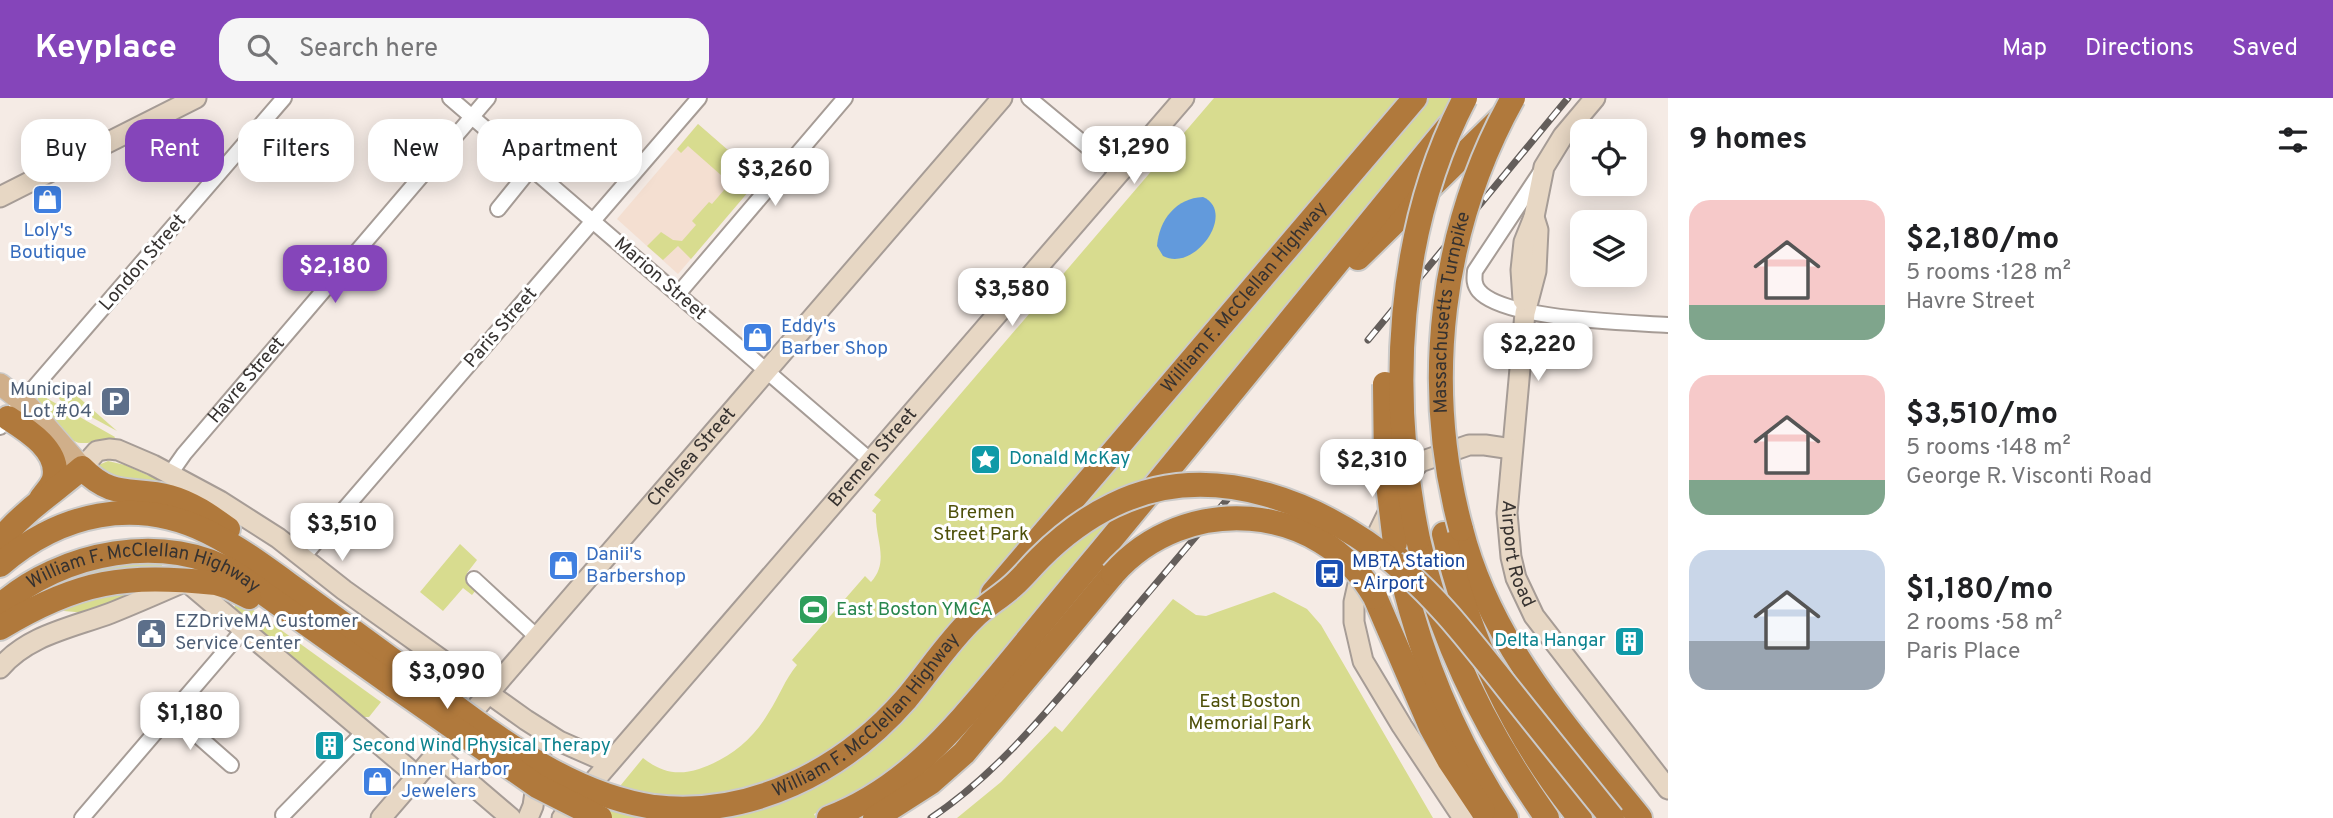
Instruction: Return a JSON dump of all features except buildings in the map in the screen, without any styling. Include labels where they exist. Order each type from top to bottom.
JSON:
[{"type":"highway","name":"William F. McClellan Highway","points":[[0,606],[34,582],[74,564],[116,554],[154,551],[193,556],[221,565],[238,575],[298,618],[572,781],[639,805],[672,809],[706,809],[749,802],[806,780],[841,759],[888,718],[1415,98]]},
{"type":"highway","points":[[1465,98],[1440,153],[1426,200],[1407,306],[1385,373],[1386,467],[1406,541],[1414,622],[1439,694],[1472,763],[1506,818]]},
{"type":"highway","points":[[877,810],[911,770],[956,725],[1472,98]]},
{"type":"highway","name":"Massachusetts Turnpike","points":[[1452,531],[1430,453],[1427,370],[1469,198],[1489,145],[1513,98]]},
{"type":"highway","points":[[1219,406],[1251,378],[1308,311],[1365,251],[1521,98]]},
{"type":"highway","points":[[0,540],[40,500],[54,479],[48,454],[32,434],[7,415]]},
{"type":"highway","points":[[40,500],[53,493],[82,468],[105,487],[167,497],[202,511],[300,582],[330,615]]},
{"type":"highway","points":[[972,619],[1016,583],[1061,539],[1092,517],[1126,499],[1158,490],[1192,485],[1233,486],[1271,494],[1307,508],[1343,527],[1375,548],[1414,580],[1458,626],[1612,818]]},
{"type":"highway","name":"William F. McClellan Highway","points":[[0,565],[36,537],[68,522],[115,514],[152,514],[183,522],[222,540],[330,615],[400,678],[537,786],[600,818]]},
{"type":"highway","points":[[829,818],[877,810],[930,783],[964,753],[1113,574],[1139,551],[1170,532],[1200,522],[1244,518],[1283,525],[1316,538],[1353,565],[1375,597],[1431,727],[1455,770],[1488,818]]},
{"type":"highway","points":[[1452,531],[1470,621],[1508,708],[1542,768],[1580,818]]},
{"type":"highway","points":[[1452,531],[1521,665],[1543,698],[1640,818]]},
{"type":"highway","points":[[1406,541],[1431,592],[1465,678],[1494,736],[1547,818]]},
{"type":"highway","points":[[0,628],[50,601],[96,584],[130,580],[220,583],[298,618]]},
{"type":"main road","points":[[0,197],[196,98]]},
{"type":"main road","name":"Chelsea Street","points":[[381,818],[1002,98]]},
{"type":"main road","name":"Bremen Street","points":[[562,818],[1184,98]]},
{"type":"main road","points":[[1544,167],[1563,136],[1595,98]]},
{"type":"main road","name":"Airport Road","points":[[1544,167],[1534,217],[1538,230],[1536,271],[1525,313],[1507,535],[1523,597],[1546,633],[1668,789]]},
{"type":"main road","points":[[0,384],[7,415],[82,468],[95,453],[111,449],[170,474],[243,514],[344,590],[544,732],[609,763]]},
{"type":"main road","points":[[1463,818],[1363,661],[1354,622],[1356,585],[1362,566],[1398,491],[1406,476],[1420,461],[1469,445],[1512,449]]},
{"type":"main road","points":[[0,668],[17,651],[33,641],[126,607],[186,581],[417,776]]},
{"type":"main road","points":[[528,818],[533,806],[544,732]]},
{"type":"main road","points":[[436,754],[511,818]]},
{"type":"street","name":"London Street","points":[[7,415],[284,98]]},
{"type":"street","name":"Marion Street","points":[[450,98],[477,121]]},
{"type":"street","name":"Havre Street","points":[[170,474],[184,454],[488,98]]},
{"type":"street","name":"Paris Street","points":[[303,557],[699,98]]},
{"type":"street","points":[[678,294],[845,98]]},
{"type":"street","points":[[1029,98],[1119,173]]},
{"type":"street","points":[[1544,167],[1475,271],[1477,289],[1491,299],[1525,313],[1668,325]]},
{"type":"street","points":[[498,209],[520,182]]},
{"type":"street","name":"Marion Street","points":[[547,182],[871,461]]},
{"type":"street","points":[[474,579],[537,637]]},
{"type":"street","points":[[82,818],[244,629]]},
{"type":"street","points":[[172,713],[231,765]]},
{"type":"street","points":[[282,815],[364,732]]},
{"type":"shaded area","points":[[698,124],[760,178],[678,274],[617,219]]},
{"type":"green space","name":"Bremen Street Park","points":[[1214,98],[1462,98],[977,687],[907,762],[841,803],[814,814],[816,818],[584,818],[616,791],[643,758],[656,767],[670,771],[691,771],[730,754],[756,731],[797,665],[792,660],[865,576],[871,582],[877,574],[881,558],[876,514],[872,511],[881,500],[874,495]]},
{"type":"green space","points":[[698,124],[760,178],[691,259],[678,246],[663,260],[647,246],[661,232],[673,240],[682,241],[696,225],[692,221],[709,202],[712,204],[730,183],[688,146],[681,153],[677,149]]},
{"type":"green space","points":[[60,381],[117,431],[60,400],[57,394]]},
{"type":"green space","points":[[41,395],[115,437],[114,439],[75,442],[35,401]]},
{"type":"green space","points":[[108,461],[125,465],[181,490],[113,480],[94,467]]},
{"type":"green space","points":[[460,544],[477,560],[467,573],[480,585],[472,595],[463,588],[443,611],[420,592]]},
{"type":"green space","points":[[141,560],[161,563],[163,568],[23,604],[51,587],[79,575]]},
{"type":"green space","points":[[149,589],[86,613],[53,610],[72,599]]},
{"type":"green space","name":"East Boston Memorial Park","points":[[1274,592],[1307,609],[1321,625],[1433,818],[957,818],[1001,782],[1055,726],[1062,732],[1173,599],[1196,615],[1206,616]]},
{"type":"green space","points":[[238,599],[381,702],[369,717],[361,717],[234,608]]},
{"type":"water","points":[[1203,197],[1212,205],[1216,215],[1208,238],[1199,249],[1188,256],[1175,259],[1163,256],[1157,246],[1165,219],[1185,201]]},
{"type":"railway","points":[[1368,340],[1568,98]]},
{"type":"railway","points":[[931,818],[974,785],[1032,727],[1231,495]]},
{"type":"place","name":"Loly's Boutique","points":[[48,200]]},
{"type":"place","name":"Eddy's Barber Shop","points":[[758,338]]},
{"type":"place","name":"Municipal Lot #04","points":[[115,401]]},
{"type":"place","name":"Donald McKay","points":[[986,459]]},
{"type":"place","name":"Danii's Barbershop","points":[[563,566]]},
{"type":"place","name":"MBTA Station - Airport","points":[[1329,573]]},
{"type":"place","name":"East Boston YMCA","points":[[813,610]]},
{"type":"place","name":"EZDriveMA Customer Service Center","points":[[152,633]]},
{"type":"place","name":"Delta Hangar","points":[[1629,641]]},
{"type":"place","name":"Second Wind Physical Therapy","points":[[329,746]]},
{"type":"place","name":"Inner Harbor Jewelers","points":[[378,781]]}]
